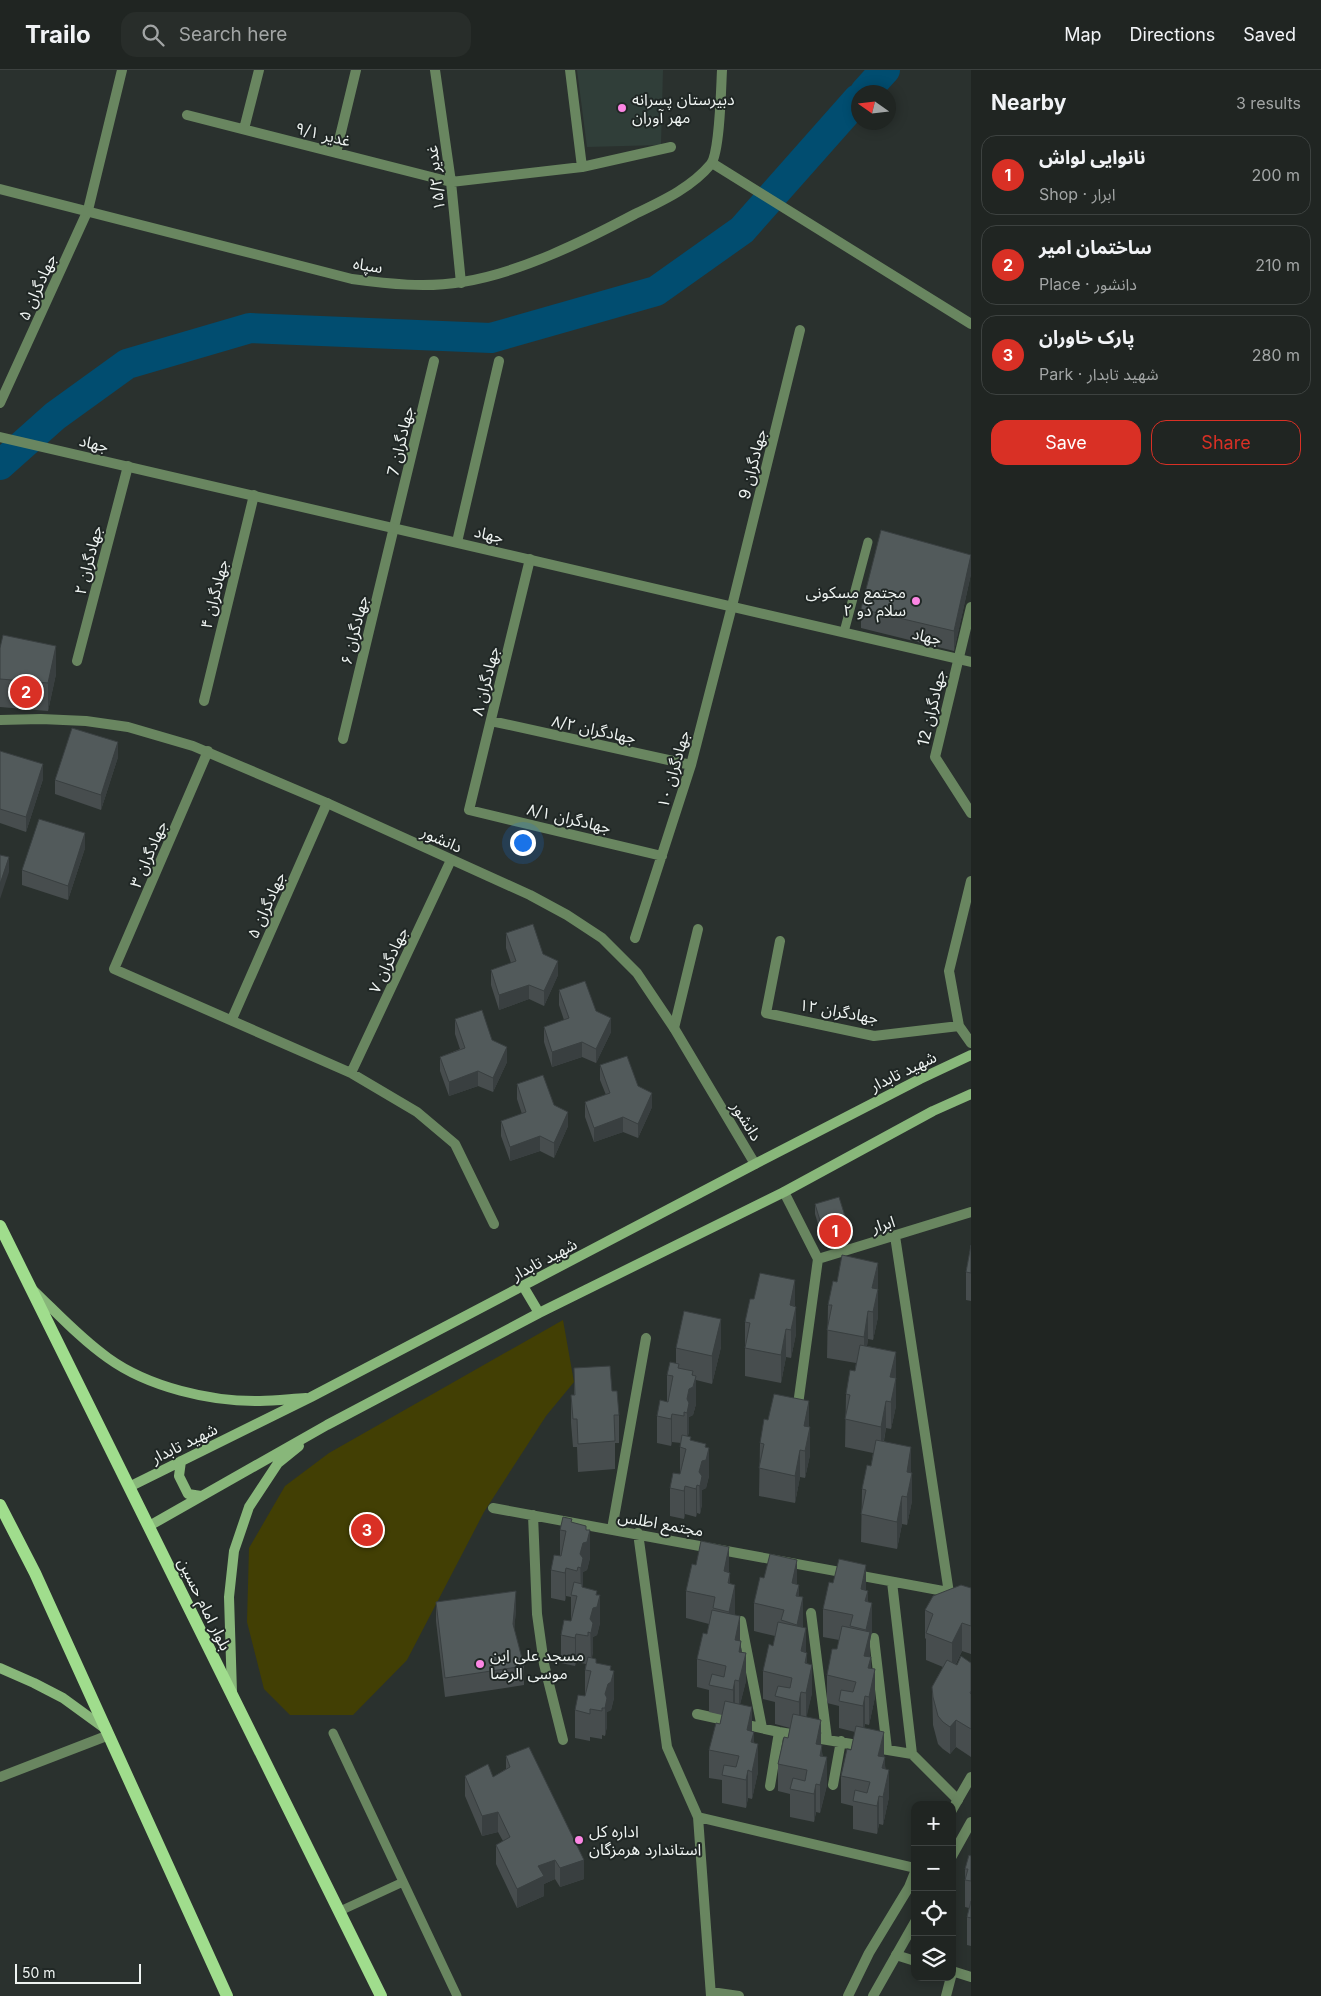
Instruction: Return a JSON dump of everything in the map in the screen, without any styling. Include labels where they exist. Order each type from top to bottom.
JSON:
[{"type":"main road","name":"شهید تابدار","points":[[129,1487],[312,1397],[755,1164],[920,1079],[971,1055]]},
{"type":"main road","points":[[149,1526],[326,1425],[539,1314],[784,1192],[934,1111],[971,1094]]},
{"type":"main road","name":"بلوار امام حسین","points":[[0,1226],[34,1291],[232,1696],[382,1996]]},
{"type":"main road","points":[[523,1286],[539,1314]]},
{"type":"main road","points":[[34,1291],[82,1338],[108,1358],[132,1373],[150,1380],[206,1396],[236,1400],[260,1401],[312,1397]]},
{"type":"main road","points":[[232,1696],[229,1597],[234,1551],[249,1507],[278,1463],[326,1425]]},
{"type":"main road","points":[[181,1461],[179,1476],[188,1494],[201,1496]]},
{"type":"main road","points":[[0,1505],[35,1573],[228,1996]]},
{"type":"main road","points":[[0,1668],[63,1698],[108,1732]]},
{"type":"street","name":"جهادگران ۵","points":[[0,403],[88,210],[122,70]]},
{"type":"street","points":[[244,129],[259,70]]},
{"type":"street","points":[[336,153],[356,70]]},
{"type":"street","name":"غدیر ۱۵/۲","points":[[435,70],[451,182],[461,283]]},
{"type":"street","points":[[570,70],[582,167]]},
{"type":"street","points":[[722,70],[719,130],[712,162],[971,324]]},
{"type":"street","name":"غدیر ۹/۱","points":[[187,115],[451,182]]},
{"type":"street","points":[[451,182],[582,167],[671,147]]},
{"type":"street","name":"سپاه","points":[[0,189],[352,279],[394,284],[461,283],[514,269],[598,234],[682,190],[712,162]]},
{"type":"street","name":"جهادگران 9","points":[[732,606],[800,330]]},
{"type":"street","name":"جهادگران 7","points":[[395,528],[434,361]]},
{"type":"street","points":[[457,542],[499,361]]},
{"type":"street","name":"جهاد","points":[[0,437],[971,662]]},
{"type":"street","name":"جهادگران ۲","points":[[77,662],[128,466]]},
{"type":"street","name":"جهادگران ۴","points":[[204,700],[254,495]]},
{"type":"street","name":"جهادگران ۶","points":[[343,738],[395,528]]},
{"type":"street","name":"جهادگران ۸","points":[[469,810],[530,559]]},
{"type":"street","name":"جهادگران ۱۰","points":[[635,938],[691,765],[732,606]]},
{"type":"street","name":"جهادگران 12","points":[[971,607],[935,757],[971,813]]},
{"type":"street","name":"دانشور","points":[[0,720],[86,721],[128,727],[160,735],[208,752],[327,803],[530,895],[568,915],[602,938],[637,973],[674,1028],[755,1164]]},
{"type":"street","name":"جهادگران ۸/۲","points":[[491,721],[691,765]]},
{"type":"street","name":"جهادگران ۳","points":[[208,752],[114,969],[232,1020]]},
{"type":"street","name":"جهادگران ۵","points":[[232,1020],[327,803]]},
{"type":"street","name":"جهادگران ۸/۱","points":[[469,810],[662,856]]},
{"type":"street","name":"جهادگران ۷","points":[[351,1073],[451,860]]},
{"type":"street","points":[[971,881],[949,971],[959,1026],[971,1043]]},
{"type":"street","points":[[674,1028],[698,929]]},
{"type":"street","name":"جهادگران ۱۲","points":[[780,941],[766,1012],[874,1036],[959,1026]]},
{"type":"street","points":[[232,1020],[351,1073],[417,1112],[454,1144],[494,1224]]},
{"type":"street","points":[[784,1192],[818,1259],[797,1414]]},
{"type":"street","name":"ابرار","points":[[818,1259],[971,1212]]},
{"type":"street","points":[[895,1236],[949,1592]]},
{"type":"street","points":[[612,1529],[646,1338]]},
{"type":"street","name":"مجتمع اطلس","points":[[493,1508],[638,1533],[971,1596]]},
{"type":"street","points":[[532,1515],[537,1614],[544,1664],[563,1740]]},
{"type":"street","points":[[638,1533],[667,1747],[698,1817],[711,1994],[739,1996]]},
{"type":"street","points":[[892,1582],[912,1754]]},
{"type":"street","points":[[811,1613],[827,1739]]},
{"type":"street","points":[[741,1621],[762,1728]]},
{"type":"street","points":[[874,1638],[887,1749]]},
{"type":"street","points":[[697,1714],[779,1732],[912,1754],[958,1800]]},
{"type":"street","points":[[0,1777],[108,1732]]},
{"type":"street","points":[[770,1786],[779,1732]]},
{"type":"street","points":[[833,1785],[842,1742]]},
{"type":"street","points":[[956,1803],[971,1777]]},
{"type":"street","points":[[698,1817],[911,1867]]},
{"type":"street","points":[[956,1849],[971,1822]]},
{"type":"street","points":[[848,1996],[869,1954],[911,1882]]},
{"type":"street","points":[[873,1996],[911,1929]]},
{"type":"street","points":[[896,1956],[911,1960]]},
{"type":"street","points":[[956,1973],[971,1977]]},
{"type":"street","points":[[946,1996],[950,1981]]},
{"type":"lane","points":[[844,632],[868,542]]},
{"type":"lane","points":[[333,1734],[457,1996]]},
{"type":"lane","points":[[340,1911],[403,1882]]},
{"type":"shaded area","name":"دبیرستان پسرانه مهر آوران","points":[[577,70],[663,70],[661,145],[587,147]]},
{"type":"shaded area","points":[[563,1320],[574,1382],[546,1416],[484,1512],[407,1660],[353,1715],[290,1715],[264,1689],[247,1622],[249,1548],[285,1486],[329,1453]]},
{"type":"building","name":"مجتمع مسکونی سلام دو ۲","points":[[881,530],[971,555],[954,631],[861,609]]},
{"type":"building","points":[[3,635],[56,646],[48,683],[0,679],[0,648]]},
{"type":"building","points":[[72,728],[118,742],[101,795],[55,780]]},
{"type":"building","points":[[0,751],[43,764],[26,817],[0,809]]},
{"type":"building","points":[[39,819],[85,833],[68,886],[22,870]]},
{"type":"building","points":[[0,855],[9,857],[0,884]]},
{"type":"building","points":[[533,924],[543,954],[558,961],[544,991],[529,985],[499,995],[491,970],[516,961],[506,933]]},
{"type":"building","points":[[585,981],[596,1011],[611,1018],[596,1049],[582,1042],[552,1052],[544,1027],[569,1018],[559,990]]},
{"type":"building","points":[[482,1010],[492,1040],[507,1047],[493,1078],[478,1071],[449,1082],[440,1057],[465,1048],[455,1019]]},
{"type":"building","points":[[627,1056],[638,1086],[652,1093],[638,1124],[623,1117],[594,1128],[585,1102],[610,1093],[600,1065]]},
{"type":"building","points":[[543,1075],[554,1105],[568,1112],[554,1143],[540,1136],[510,1147],[501,1121],[526,1112],[517,1084]]},
{"type":"building","points":[[839,1197],[849,1229],[825,1237],[815,1204]]},
{"type":"building","points":[[971,1245],[971,1273],[966,1272]]},
{"type":"building","points":[[842,1255],[878,1263],[872,1288],[878,1289],[873,1312],[868,1311],[864,1337],[827,1330],[832,1305],[828,1305],[833,1281],[837,1282]]},
{"type":"building","points":[[760,1273],[795,1280],[790,1305],[796,1307],[791,1330],[786,1329],[781,1355],[745,1348],[750,1323],[745,1322],[750,1299],[754,1299]]},
{"type":"building","points":[[684,1311],[721,1319],[712,1356],[676,1348]]},
{"type":"building","points":[[860,1345],[896,1352],[890,1377],[896,1378],[891,1402],[886,1401],[881,1427],[845,1419],[850,1395],[846,1394],[850,1370],[855,1371]]},
{"type":"building","points":[[670,1362],[679,1364],[678,1368],[693,1371],[692,1375],[696,1376],[693,1387],[689,1389],[687,1413],[684,1412],[684,1416],[672,1414],[671,1419],[657,1416],[660,1400],[668,1402],[673,1376],[667,1375]]},
{"type":"building","points":[[610,1366],[612,1391],[617,1391],[619,1415],[614,1415],[615,1441],[578,1444],[577,1419],[573,1419],[571,1395],[575,1395],[574,1368]]},
{"type":"building","points":[[774,1394],[809,1401],[804,1426],[810,1427],[805,1451],[800,1450],[795,1476],[759,1468],[764,1444],[760,1443],[764,1419],[768,1420]]},
{"type":"building","points":[[682,1435],[691,1437],[690,1440],[706,1444],[705,1447],[709,1448],[706,1460],[702,1461],[699,1472],[702,1476],[700,1486],[697,1485],[696,1489],[685,1486],[684,1491],[670,1488],[673,1473],[680,1474],[686,1449],[680,1447]]},
{"type":"building","points":[[876,1440],[911,1447],[907,1472],[912,1473],[907,1497],[902,1496],[897,1522],[861,1514],[866,1490],[862,1489],[867,1465],[871,1466]]},
{"type":"building","points":[[563,1517],[572,1519],[571,1522],[586,1526],[586,1530],[590,1530],[587,1542],[583,1543],[580,1554],[583,1558],[581,1568],[578,1567],[577,1571],[566,1568],[565,1573],[551,1570],[554,1555],[561,1556],[566,1531],[560,1530]]},
{"type":"building","points":[[701,1541],[729,1547],[724,1571],[730,1573],[728,1583],[735,1585],[729,1612],[713,1608],[715,1597],[686,1591],[692,1564],[696,1565]]},
{"type":"building","points":[[770,1554],[797,1560],[792,1583],[799,1585],[796,1596],[803,1597],[797,1625],[781,1620],[784,1610],[754,1603],[760,1577],[764,1578]]},
{"type":"building","points":[[839,1559],[866,1565],[861,1589],[868,1591],[865,1601],[872,1603],[866,1630],[850,1626],[853,1615],[823,1609],[829,1582],[833,1583]]},
{"type":"building","points":[[574,1582],[582,1584],[582,1587],[597,1591],[596,1595],[600,1595],[597,1607],[593,1608],[590,1619],[593,1623],[591,1633],[588,1632],[588,1636],[576,1634],[575,1638],[561,1635],[564,1620],[571,1621],[577,1596],[571,1595]]},
{"type":"building","points":[[961,1585],[971,1588],[971,1626],[962,1623],[952,1643],[926,1633],[933,1614],[925,1610],[933,1596]]},
{"type":"building","name":"مسجد علی ابن موسی الرضا","points":[[516,1591],[513,1624],[524,1666],[445,1678],[436,1602]]},
{"type":"building","points":[[712,1610],[740,1616],[735,1640],[741,1641],[739,1652],[746,1653],[739,1681],[735,1680],[733,1690],[709,1685],[712,1674],[724,1677],[726,1666],[697,1659],[703,1633],[707,1634]]},
{"type":"building","points":[[778,1622],[806,1628],[801,1651],[807,1653],[805,1663],[812,1665],[806,1693],[801,1692],[799,1702],[775,1696],[778,1686],[790,1688],[792,1678],[763,1671],[769,1644],[773,1646]]},
{"type":"building","points":[[842,1626],[870,1632],[864,1656],[871,1657],[868,1668],[875,1669],[869,1697],[865,1696],[863,1706],[839,1701],[841,1690],[853,1692],[856,1682],[827,1675],[832,1649],[837,1649]]},
{"type":"building","points":[[961,1656],[971,1663],[971,1729],[956,1720],[950,1727],[943,1722],[938,1716],[933,1697],[932,1687],[947,1660],[957,1665]]},
{"type":"building","points":[[588,1657],[596,1659],[596,1663],[611,1666],[610,1670],[614,1671],[605,1694],[607,1698],[605,1708],[602,1708],[602,1711],[590,1709],[590,1714],[575,1710],[578,1695],[585,1696],[591,1671],[585,1670]]},
{"type":"building","points":[[725,1701],[752,1707],[747,1730],[754,1732],[751,1742],[758,1744],[752,1772],[748,1770],[746,1780],[722,1775],[724,1765],[736,1767],[739,1756],[709,1750],[716,1723],[720,1724]]},
{"type":"building","points":[[793,1714],[821,1720],[816,1744],[822,1745],[820,1756],[827,1757],[820,1785],[816,1784],[814,1794],[790,1789],[793,1778],[805,1781],[807,1770],[778,1764],[784,1737],[788,1738]]},
{"type":"building","points":[[856,1726],[884,1732],[878,1756],[885,1757],[882,1768],[889,1770],[883,1797],[879,1796],[877,1806],[853,1801],[855,1790],[867,1793],[870,1782],[841,1776],[847,1749],[851,1750]]},
{"type":"building","points":[[529,1747],[584,1860],[560,1868],[555,1860],[538,1866],[544,1876],[517,1889],[496,1845],[510,1837],[498,1812],[482,1816],[465,1776],[488,1764],[493,1777],[510,1767],[506,1756]]},
{"type":"building","points":[[969,1855],[971,1856],[971,1881],[965,1880],[968,1869],[965,1869]]},
{"type":"building","points":[[971,1901],[971,1918],[967,1917]]},
{"type":"waterway","points":[[871,85],[885,70]]},
{"type":"waterway","points":[[0,465],[55,416],[127,364],[250,328],[491,338],[656,291],[742,230],[851,107]]},
{"type":"place","name":"دبیرستان پسرانه مهر آوران","points":[[622,108]]},
{"type":"place","name":"مجتمع مسکونی سلام دو ۲","points":[[916,601]]},
{"type":"place","name":"ساختمان امیر","points":[[26,692]]},
{"type":"place","name":"نانوایی لواش","points":[[835,1231]]},
{"type":"place","name":"پارک خاوران","points":[[367,1530]]},
{"type":"place","name":"مسجد علی ابن موسی الرضا","points":[[480,1664]]},
{"type":"place","name":"اداره کل استاندارد هرمزگان","points":[[579,1840]]}]
